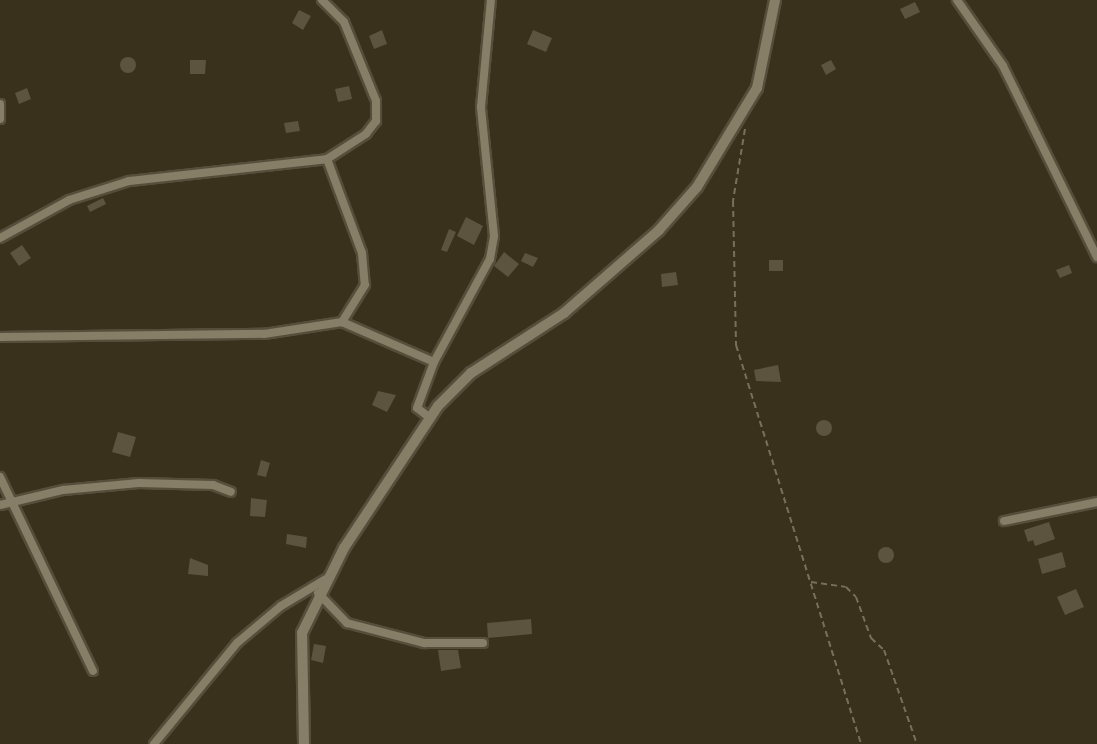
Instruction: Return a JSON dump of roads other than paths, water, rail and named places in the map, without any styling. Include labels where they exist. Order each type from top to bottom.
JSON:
[{"type":"street","points":[[0,238],[69,200],[129,181],[327,159],[366,134],[376,121],[376,101],[344,22],[322,0]]},
{"type":"street","points":[[430,418],[417,408],[434,362],[490,259],[494,236],[481,107],[491,0]]},
{"type":"street","points":[[304,744],[302,633],[326,579],[430,418],[471,373],[564,313],[659,230],[697,187],[757,88],[775,0]]},
{"type":"street","points":[[957,0],[1016,89],[1097,257]]},
{"type":"street","points":[[0,104],[0,119]]},
{"type":"street","points":[[327,159],[362,253],[364,274],[365,285],[342,322]]},
{"type":"street","points":[[0,337],[264,334],[342,322],[434,362]]},
{"type":"street","points":[[0,477],[93,671]]},
{"type":"street","points":[[0,505],[63,490],[139,483],[213,485],[231,492]]},
{"type":"street","points":[[1004,521],[1097,502]]},
{"type":"street","points":[[154,744],[237,643],[281,606],[326,579]]},
{"type":"street","points":[[318,593],[347,623],[424,643],[483,643]]}]
